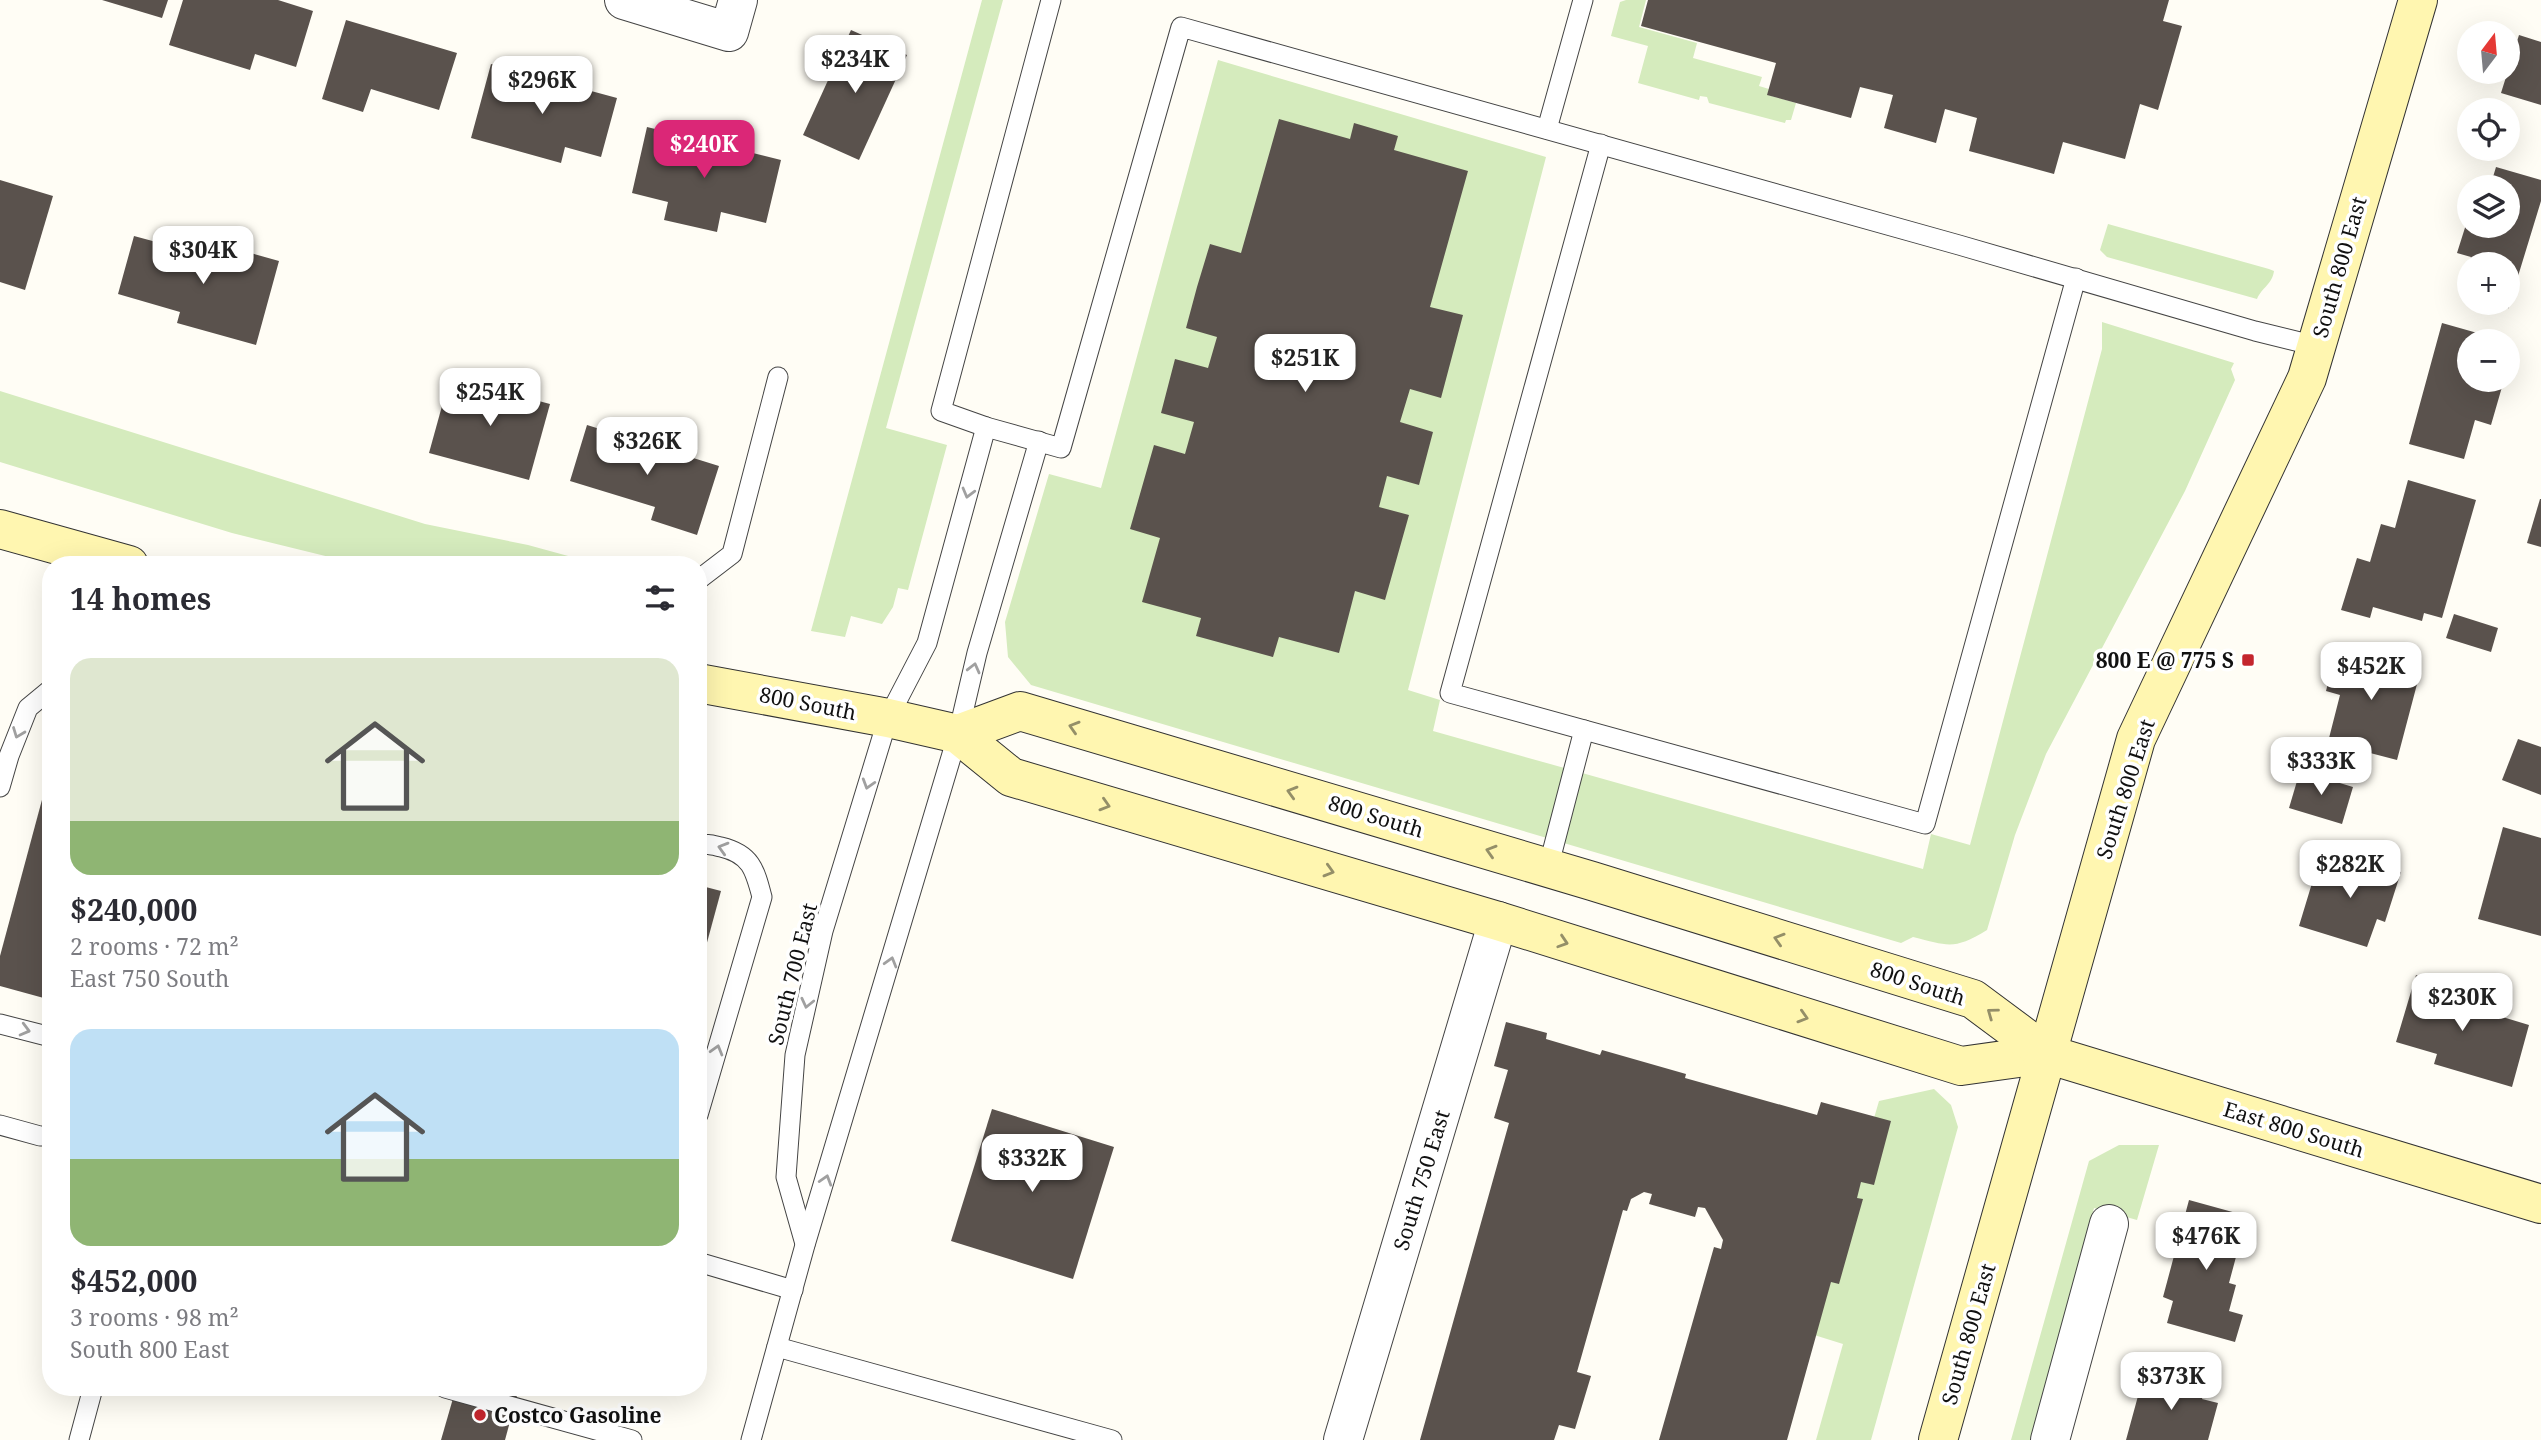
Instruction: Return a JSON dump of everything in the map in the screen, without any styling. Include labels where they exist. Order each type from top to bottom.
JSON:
[{"type":"main road","name":"South 800 East","points":[[1938,1440],[2136,739],[2307,378],[2418,0]]},
{"type":"main road","points":[[0,529],[97,556]]},
{"type":"main road","name":"800 South","points":[[707,685],[958,734],[1011,777],[1498,921],[1961,1066],[2048,1054]]},
{"type":"main road","name":"800 South","points":[[958,734],[1020,711],[1548,868],[1973,999],[2048,1054]]},
{"type":"main road","name":"East 800 South","points":[[2048,1054],[2541,1204]]},
{"type":"street","points":[[624,0],[734,16]]},
{"type":"street","name":"South 750 East","points":[[1343,1440],[1498,921]]},
{"type":"street","points":[[2050,1440],[2109,1224]]},
{"type":"lane","points":[[1051,0],[941,411],[1061,448],[1181,27],[2316,346]]},
{"type":"lane","points":[[1547,130],[1583,0]]},
{"type":"lane","points":[[1601,144],[1450,693],[1925,824],[2076,278]]},
{"type":"lane","points":[[707,573],[732,554],[778,377]]},
{"type":"lane","name":"South 700 East","points":[[805,1245],[786,1177],[795,1055],[823,931],[887,718],[927,643],[986,427]]},
{"type":"lane","points":[[751,1440],[805,1245],[958,734],[977,653],[1039,441]]},
{"type":"lane","points":[[0,787],[27,708],[42,696]]},
{"type":"lane","points":[[1548,868],[1584,730]]},
{"type":"lane","points":[[707,843],[732,849],[749,860],[762,897],[707,1084]]},
{"type":"lane","points":[[0,1024],[42,1035]]},
{"type":"lane","points":[[0,1125],[42,1136]]},
{"type":"lane","points":[[707,1265],[793,1290]]},
{"type":"lane","points":[[777,1347],[1112,1440]]},
{"type":"lane","points":[[79,1440],[91,1396]]},
{"type":"lane","points":[[474,1396],[632,1440]]},
{"type":"green space","points":[[982,0],[1003,0],[886,428],[947,445],[908,590],[898,588],[893,607],[882,624],[851,616],[845,637],[811,631]]},
{"type":"green space","points":[[1646,0],[1639,27],[1697,43],[1693,58],[1762,77],[1759,86],[1769,89],[1768,95],[1796,103],[1791,120],[1786,120],[1785,123],[1709,103],[1707,97],[1700,96],[1699,100],[1638,83],[1648,46],[1611,36],[1620,2]]},
{"type":"green space","points":[[1218,60],[1546,157],[1408,690],[1440,700],[1433,731],[1923,869],[1931,834],[1970,845],[2102,349],[2102,322],[2234,363],[2231,369],[2235,380],[2185,491],[2046,754],[2015,835],[1987,930],[1959,943],[1944,944],[1913,937],[1901,943],[1031,685],[1008,657],[1005,622],[1049,474],[1101,488]]},
{"type":"green space","points":[[2108,224],[2269,269],[2274,271],[2273,276],[2257,299],[2107,257],[2100,250]]},
{"type":"green space","points":[[0,391],[425,524],[568,556],[325,556],[232,533],[0,462]]},
{"type":"green space","points":[[1934,1089],[1951,1105],[1958,1127],[1871,1440],[1816,1440],[1843,1344],[1811,1334],[1879,1101]]},
{"type":"green space","points":[[2119,1145],[2159,1145],[2137,1220],[2094,1208],[2030,1440],[2011,1440],[2089,1161]]},
{"type":"building","points":[[102,0],[168,0],[162,18]]},
{"type":"building","points":[[183,0],[278,0],[313,11],[296,67],[255,54],[250,70],[169,45]]},
{"type":"building","points":[[1648,0],[2169,0],[2163,21],[2182,26],[2158,110],[2140,104],[2125,159],[2063,142],[2054,174],[1969,151],[1977,118],[1945,109],[1936,143],[1884,128],[1893,95],[1860,87],[1851,118],[1767,95],[1776,63],[1641,26]]},
{"type":"building","points":[[346,20],[457,53],[439,110],[371,89],[363,112],[322,99]]},
{"type":"building","points":[[851,30],[907,55],[859,160],[803,135]]},
{"type":"building","points":[[2520,35],[2541,42],[2541,105],[2501,93],[2504,84],[2520,84]]},
{"type":"building","points":[[491,64],[617,98],[601,157],[565,147],[561,163],[471,138]]},
{"type":"building","points":[[1279,119],[1350,139],[1354,123],[1398,136],[1394,150],[1468,171],[1430,307],[1463,315],[1441,398],[1410,389],[1400,422],[1433,432],[1419,485],[1387,476],[1379,507],[1409,515],[1385,600],[1355,591],[1339,653],[1279,637],[1273,657],[1196,636],[1201,618],[1142,602],[1160,538],[1130,529],[1154,445],[1185,454],[1194,422],[1161,413],[1175,359],[1208,368],[1217,337],[1186,328],[1197,287],[1210,244],[1241,253]]},
{"type":"building","points":[[647,127],[781,160],[766,223],[721,212],[717,232],[664,220],[668,202],[632,193]]},
{"type":"building","points":[[2496,167],[2541,180],[2541,201],[2520,270],[2520,252],[2457,252],[2462,238],[2520,238],[2520,175],[2494,175]]},
{"type":"building","points":[[0,180],[53,196],[25,290],[0,282]]},
{"type":"building","points":[[134,236],[197,253],[200,239],[279,261],[256,345],[177,323],[180,312],[118,294]]},
{"type":"building","points":[[2442,323],[2463,329],[2457,329],[2457,392],[2501,392],[2491,425],[2475,420],[2464,459],[2409,444]]},
{"type":"building","points":[[450,377],[550,404],[529,480],[429,453]]},
{"type":"building","points":[[587,425],[719,466],[697,535],[651,520],[655,507],[570,481]]},
{"type":"building","points":[[2408,480],[2476,500],[2442,618],[2424,613],[2422,621],[2373,607],[2370,618],[2341,610],[2357,558],[2370,562],[2381,524],[2395,528]]},
{"type":"building","points":[[2541,499],[2541,547],[2527,543]]},
{"type":"building","points":[[2454,614],[2498,628],[2491,652],[2446,638]]},
{"type":"building","points":[[2337,647],[2421,669],[2397,760],[2328,742],[2340,695],[2326,691]]},
{"type":"building","points":[[2518,739],[2541,747],[2541,795],[2502,780]]},
{"type":"building","points":[[2300,771],[2353,787],[2342,824],[2289,808]]},
{"type":"building","points":[[42,800],[42,998],[0,986],[0,956]]},
{"type":"building","points":[[2503,827],[2541,838],[2541,936],[2478,919]]},
{"type":"building","points":[[2353,856],[2401,872],[2385,922],[2377,919],[2367,947],[2299,926],[2319,860],[2348,869]]},
{"type":"building","points":[[707,887],[721,891],[707,943]]},
{"type":"building","points":[[2416,975],[2458,987],[2453,1002],[2529,1025],[2512,1087],[2434,1064],[2437,1054],[2396,1042]]},
{"type":"building","points":[[1506,1022],[1547,1033],[1546,1039],[1600,1055],[1602,1050],[1686,1074],[1685,1078],[1817,1115],[1821,1102],[1891,1121],[1874,1185],[1861,1182],[1857,1198],[1863,1199],[1839,1284],[1831,1282],[1787,1440],[1659,1440],[1714,1247],[1721,1249],[1723,1240],[1705,1208],[1698,1207],[1695,1217],[1649,1204],[1652,1194],[1644,1192],[1631,1199],[1627,1211],[1623,1210],[1577,1372],[1591,1376],[1575,1429],[1559,1425],[1554,1440],[1420,1440],[1509,1123],[1494,1118],[1508,1070],[1494,1066]]},
{"type":"building","points":[[992,1109],[1114,1147],[1073,1279],[951,1241]]},
{"type":"building","points":[[2189,1200],[2247,1216],[2229,1283],[2236,1285],[2229,1311],[2243,1315],[2235,1342],[2167,1323],[2173,1301],[2163,1297]]},
{"type":"building","points":[[2144,1374],[2205,1390],[2202,1399],[2218,1403],[2208,1440],[2126,1440]]},
{"type":"building","name":"Costco Gasoline","points":[[454,1396],[517,1396],[505,1440],[441,1440]]},
{"type":"place","name":"800 E @ 775 S","points":[[2248,660]]},
{"type":"place","name":"Costco Gasoline","points":[[480,1415]]}]
